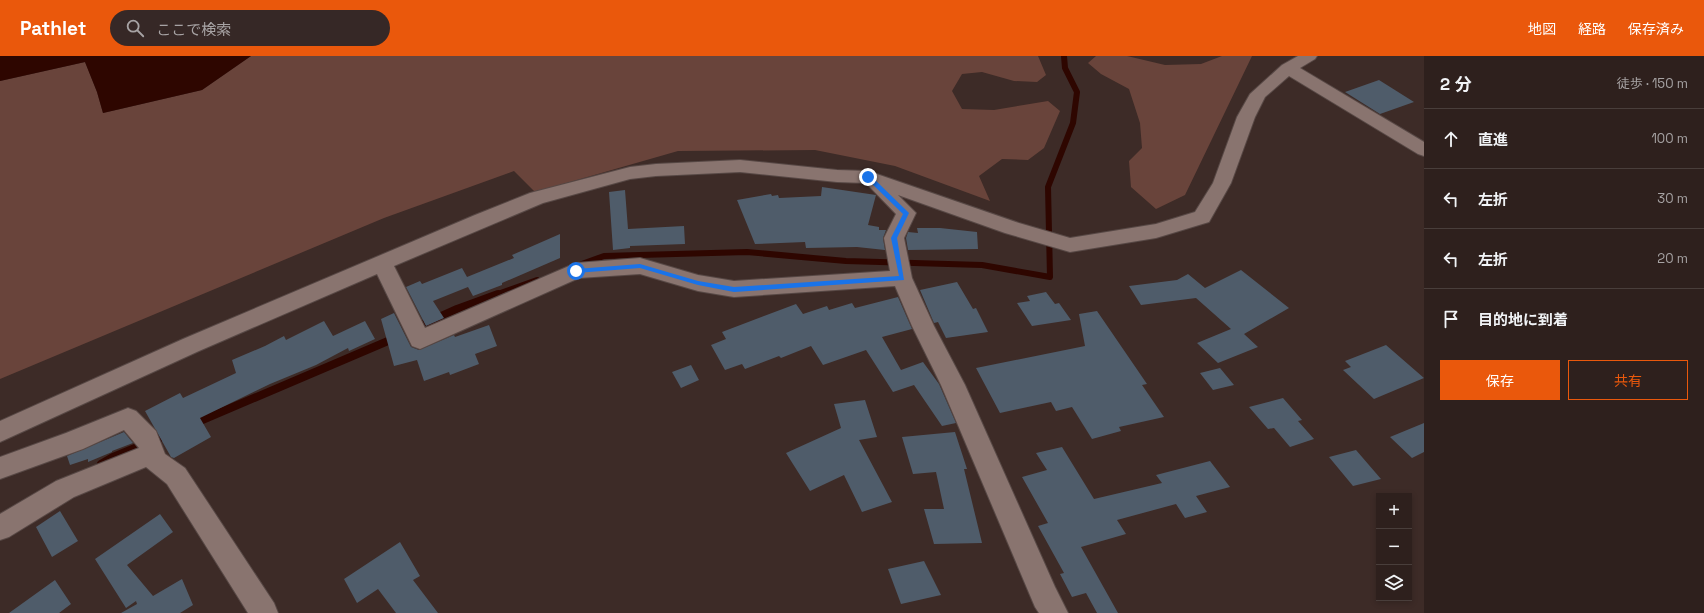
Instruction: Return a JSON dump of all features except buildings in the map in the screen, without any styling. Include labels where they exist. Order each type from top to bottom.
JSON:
[{"type":"street","points":[[0,432],[184,348],[537,198],[630,174],[656,170],[740,166],[837,176],[868,177],[1012,228],[1070,245],[1156,230],[1202,216],[1222,183],[1246,117],[1258,94],[1288,68],[1309,56]]},
{"type":"street","points":[[1288,68],[1424,150]]},
{"type":"street","points":[[868,177],[906,213],[894,238],[902,278],[923,326],[953,385],[1045,597],[1054,613]]},
{"type":"street","points":[[382,263],[420,340],[576,271],[640,266],[698,283],[734,289],[902,278]]},
{"type":"street","points":[[0,468],[74,441],[128,418],[147,438],[156,461],[176,476],[264,613]]},
{"type":"street","points":[[0,528],[65,489],[153,453]]},
{"type":"shaded area","points":[[0,56],[251,56],[202,90],[103,113],[97,92],[85,62],[0,81]]},
{"type":"shaded area","points":[[251,56],[1038,56],[1046,75],[1037,82],[1014,81],[982,72],[962,74],[952,91],[962,109],[994,110],[1048,101],[1060,111],[1044,148],[1028,160],[1002,159],[979,176],[990,201],[895,166],[815,150],[678,151],[535,192],[514,171],[384,218],[0,379],[0,81],[85,62],[97,92],[103,113],[202,90]]},
{"type":"shaded area","points":[[1096,56],[1127,56],[1165,65],[1201,64],[1222,56],[1252,56],[1185,195],[1156,209],[1131,187],[1129,161],[1142,148],[1140,123],[1129,89],[1101,74],[1088,63]]},
{"type":"waterway","points":[[579,265],[604,256],[747,252],[846,261],[982,265],[1050,277],[1048,187],[1073,123],[1077,92],[1065,68],[1064,56]]},
{"type":"waterway","points":[[495,295],[537,280]]},
{"type":"waterway","points":[[415,328],[457,309],[498,294]]},
{"type":"waterway","points":[[193,424],[395,338]]},
{"type":"waterway","points":[[101,464],[113,457],[169,434]]},
{"type":"route","points":[[576,271],[640,266],[698,283],[734,289],[902,278],[894,238],[906,213],[868,177]]}]
